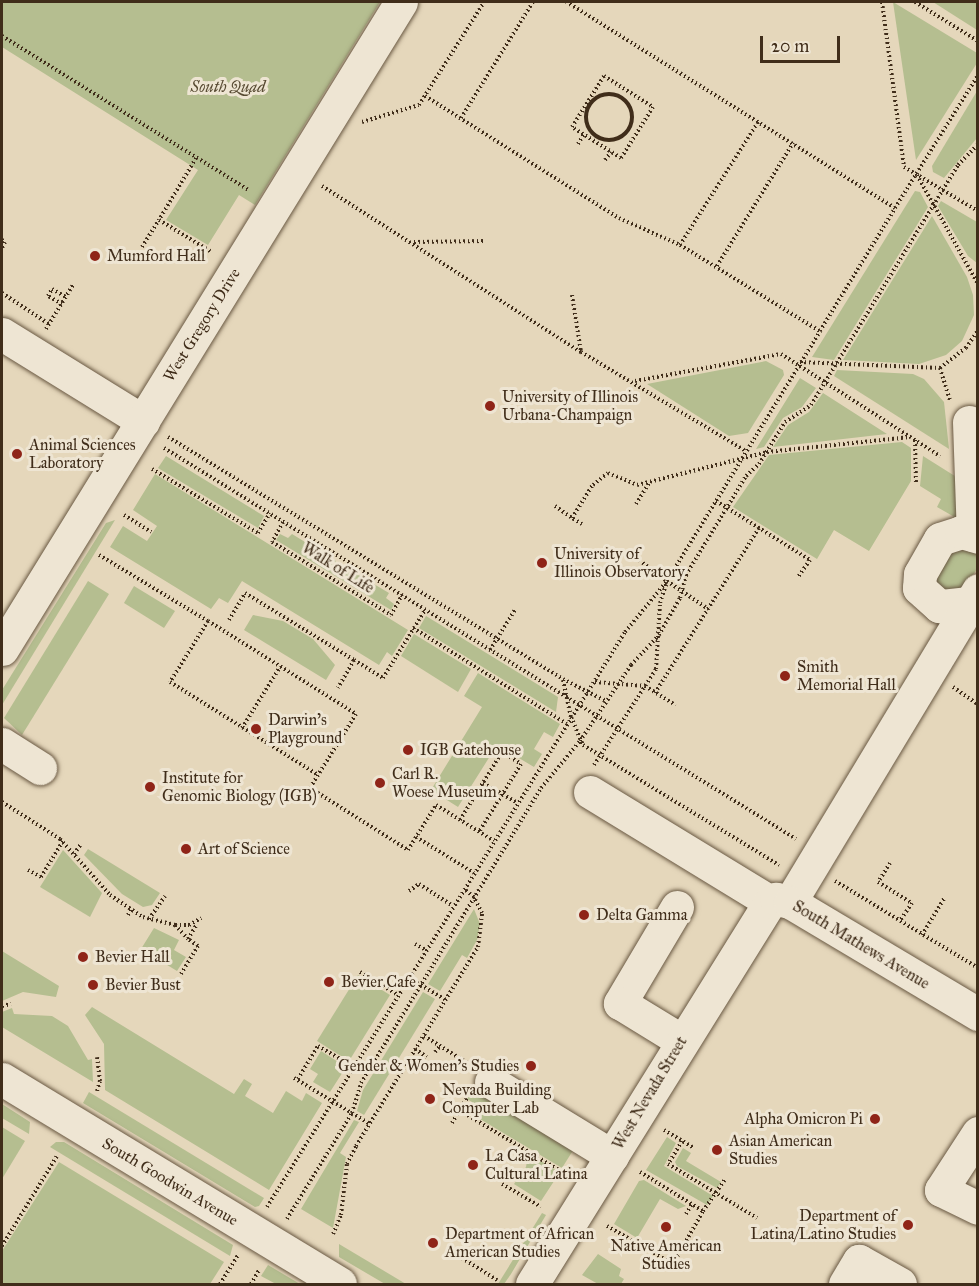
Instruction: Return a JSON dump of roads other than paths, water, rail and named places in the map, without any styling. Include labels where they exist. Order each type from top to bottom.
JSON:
[{"type":"street","name":"West Gregory Drive","points":[[2,649],[152,427],[401,2]]},
{"type":"street","points":[[2,334],[152,427]]},
{"type":"street","points":[[960,418],[975,536],[961,532],[940,539],[920,573],[920,588],[933,603],[949,607],[973,597]]},
{"type":"street","name":"West Nevada Street","points":[[532,1284],[626,1164],[682,1041],[797,890],[973,597]]},
{"type":"street","points":[[2,744],[40,768]]},
{"type":"street","name":"South Mathews Avenue","points":[[589,784],[797,890],[978,1014]]},
{"type":"street","points":[[677,907],[620,1003],[682,1041]]},
{"type":"street","points":[[484,1075],[626,1164]]},
{"type":"street","name":"South Goodwin Avenue","points":[[2,1079],[340,1284]]},
{"type":"street","points":[[978,1133],[941,1190],[978,1208]]},
{"type":"street","points":[[845,1284],[859,1261],[900,1284]]},
{"type":"place","name":"Mumford Hall","points":[[95,256]]},
{"type":"place","name":"University of Illinois Urbana-Champaign","points":[[490,406]]},
{"type":"place","name":"Animal Sciences Laboratory","points":[[17,454]]},
{"type":"place","name":"University of Illinois Observatory","points":[[542,563]]},
{"type":"place","name":"Smith Memorial Hall","points":[[785,676]]},
{"type":"place","name":"Darwin's Playground","points":[[256,729]]},
{"type":"place","name":"IGB Gatehouse","points":[[408,750]]},
{"type":"place","name":"Carl R. Woese Museum","points":[[380,783]]},
{"type":"place","name":"Institute for Genomic Biology (IGB)","points":[[150,787]]},
{"type":"place","name":"Art of Science","points":[[186,849]]},
{"type":"place","name":"Delta Gamma","points":[[584,915]]},
{"type":"place","name":"Bevier Hall","points":[[83,957]]},
{"type":"place","name":"Bevier Cafe","points":[[329,982]]},
{"type":"place","name":"Bevier Bust","points":[[93,985]]},
{"type":"place","name":"Gender & Women's Studies","points":[[531,1066]]},
{"type":"place","name":"Nevada Building Computer Lab","points":[[430,1099]]},
{"type":"place","name":"Alpha Omicron Pi","points":[[875,1119]]},
{"type":"place","name":"Asian American Studies","points":[[717,1150]]},
{"type":"place","name":"La Casa Cultural Latina","points":[[473,1165]]},
{"type":"place","name":"Department of Latina/Latino Studies","points":[[908,1225]]},
{"type":"place","name":"Native American Studies","points":[[666,1227]]},
{"type":"place","name":"Department of African American Studies","points":[[433,1243]]},
{"type":"park label","name":"South Quad","points":[[228,87]]}]
